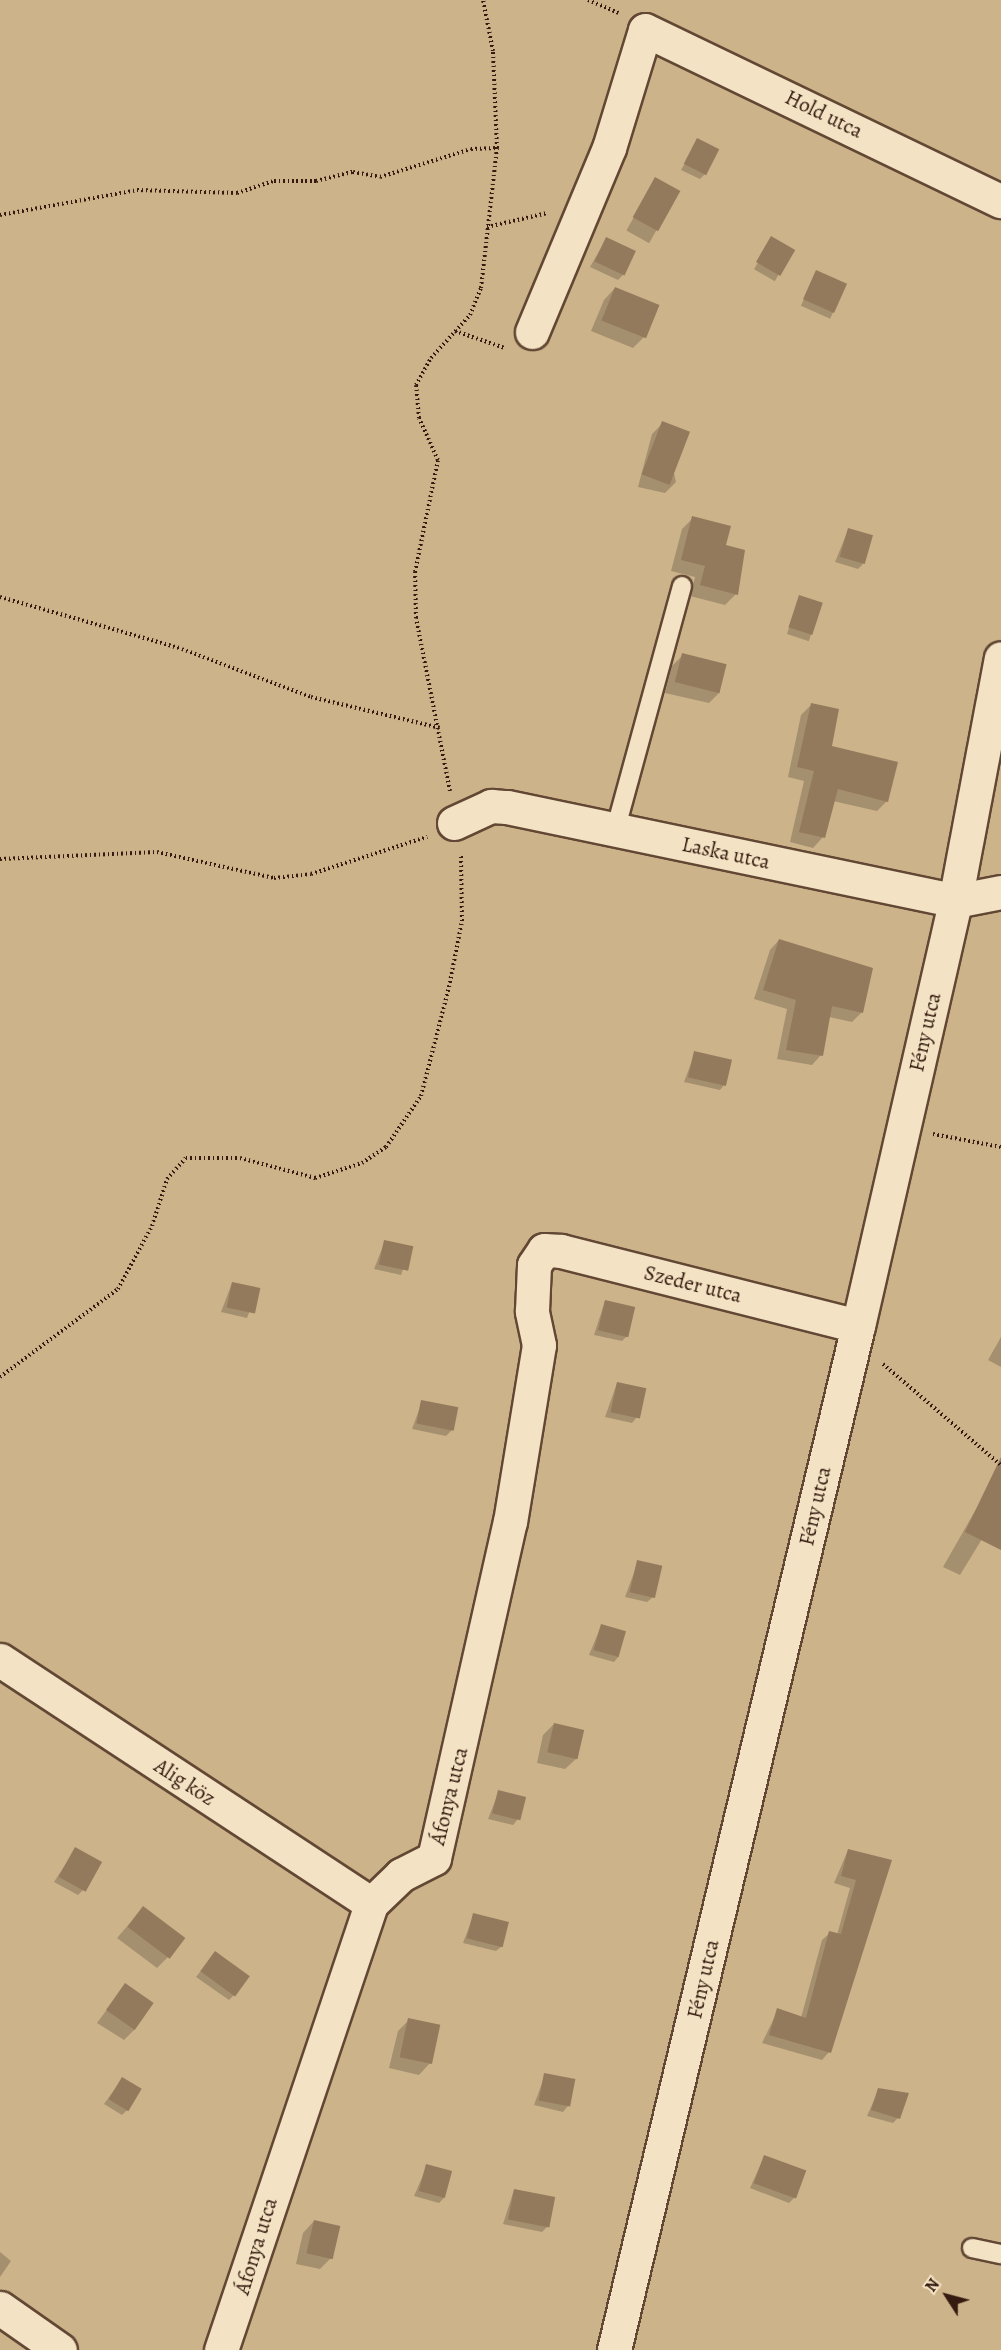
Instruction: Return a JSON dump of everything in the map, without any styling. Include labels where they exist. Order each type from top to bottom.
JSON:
[{"type":"street","name":"Hold utca","points":[[585,204],[645,30],[1001,201]]},
{"type":"street","points":[[532,332],[585,204]]},
{"type":"street","name":"Fény utca","points":[[614,2350],[857,1333],[955,901],[1001,658]]},
{"type":"street","name":"Laska utca","points":[[454,823],[491,806],[955,901],[1001,892]]},
{"type":"street","name":"Szeder utca","points":[[534,1265],[544,1250],[561,1251],[857,1333]]},
{"type":"street","name":"Áfonya utca","points":[[221,2350],[371,1904],[401,1875],[434,1857],[510,1522],[539,1345],[532,1311],[534,1265]]},
{"type":"street","name":"Alig köz","points":[[0,1660],[371,1904]]},
{"type":"street","points":[[0,2308],[60,2350]]},
{"type":"lane","points":[[615,831],[682,586]]},
{"type":"lane","points":[[972,2248],[1001,2254]]},
{"type":"path","points":[[0,1377],[118,1289],[152,1226],[167,1179],[186,1158],[240,1158],[315,1178],[362,1163],[392,1140],[421,1096],[460,932],[461,856],[440,728],[416,618],[415,572],[438,460],[419,418],[416,385],[455,331],[470,315],[481,288],[496,148],[493,51],[483,0]]},
{"type":"path","points":[[0,215],[136,190],[237,193],[274,182],[316,181],[352,172],[380,177],[471,149],[496,148]]},
{"type":"path","points":[[487,227],[585,204]]},
{"type":"path","points":[[455,331],[490,347],[518,349],[532,332]]},
{"type":"path","points":[[0,597],[182,649],[311,697],[440,728]]},
{"type":"path","points":[[0,859],[158,852],[273,878],[312,874],[438,834],[454,823]]},
{"type":"path","points":[[903,1128],[1001,1147]]},
{"type":"path","points":[[857,1333],[1001,1465]]},
{"type":"shaded area","points":[[0,0],[1001,0],[1001,2350],[0,2350]]},
{"type":"building","points":[[697,138],[719,149],[706,175],[684,164]]},
{"type":"building","points":[[655,177],[680,191],[658,231],[633,217]]},
{"type":"building","points":[[771,236],[795,250],[780,276],[756,262]]},
{"type":"building","points":[[606,237],[636,251],[624,275],[595,261]]},
{"type":"building","points":[[816,270],[847,284],[834,313],[803,299]]},
{"type":"building","points":[[615,287],[660,305],[646,338],[602,320]]},
{"type":"building","points":[[662,421],[690,432],[670,485],[642,474]]},
{"type":"building","points":[[692,516],[731,526],[726,545],[745,550],[738,595],[700,585],[705,566],[681,560]]},
{"type":"building","points":[[848,528],[873,535],[865,564],[840,557]]},
{"type":"building","points":[[799,595],[823,603],[812,635],[788,627]]},
{"type":"building","points":[[682,653],[727,664],[719,693],[675,682]]},
{"type":"building","points":[[811,703],[839,709],[832,746],[898,762],[888,802],[838,789],[825,838],[799,832],[814,771],[797,767]]},
{"type":"building","points":[[779,939],[873,968],[863,1013],[832,1006],[823,1056],[786,1050],[796,1000],[763,990]]},
{"type":"building","points":[[694,1051],[732,1060],[726,1086],[688,1077]]},
{"type":"building","points":[[384,1240],[413,1246],[408,1271],[379,1264]]},
{"type":"building","points":[[232,1282],[260,1288],[255,1313],[227,1307]]},
{"type":"building","points":[[605,1300],[635,1307],[628,1337],[598,1330]]},
{"type":"building","points":[[617,1382],[646,1388],[640,1419],[611,1412]]},
{"type":"building","points":[[421,1400],[458,1407],[454,1431],[416,1424]]},
{"type":"building","points":[[1001,1457],[1001,1550],[965,1532]]},
{"type":"building","points":[[637,1560],[662,1566],[655,1598],[630,1592]]},
{"type":"building","points":[[601,1624],[626,1631],[619,1657],[594,1650]]},
{"type":"building","points":[[554,1723],[584,1730],[577,1759],[547,1752]]},
{"type":"building","points":[[498,1790],[526,1797],[520,1820],[492,1813]]},
{"type":"building","points":[[75,1847],[102,1862],[86,1892],[59,1877]]},
{"type":"building","points":[[848,1849],[892,1860],[831,2053],[769,2035],[777,2008],[806,2018],[829,1931],[841,1934],[856,1880],[841,1876]]},
{"type":"building","points":[[143,1906],[185,1938],[170,1959],[127,1927]]},
{"type":"building","points":[[473,1913],[509,1922],[503,1947],[467,1938]]},
{"type":"building","points":[[215,1951],[250,1976],[235,1997],[200,1971]]},
{"type":"building","points":[[125,1983],[154,2003],[135,2030],[106,2010]]},
{"type":"building","points":[[408,2018],[440,2025],[432,2064],[400,2057]]},
{"type":"building","points":[[544,2073],[575,2079],[570,2107],[539,2100]]},
{"type":"building","points":[[122,2077],[142,2089],[128,2111],[109,2099]]},
{"type":"building","points":[[878,2088],[909,2093],[900,2119],[871,2110]]},
{"type":"building","points":[[764,2155],[806,2170],[796,2199],[754,2183]]},
{"type":"building","points":[[426,2164],[452,2171],[445,2198],[419,2191]]},
{"type":"building","points":[[514,2189],[555,2197],[549,2227],[508,2219]]},
{"type":"building","points":[[314,2220],[340,2226],[333,2259],[306,2253]]}]
